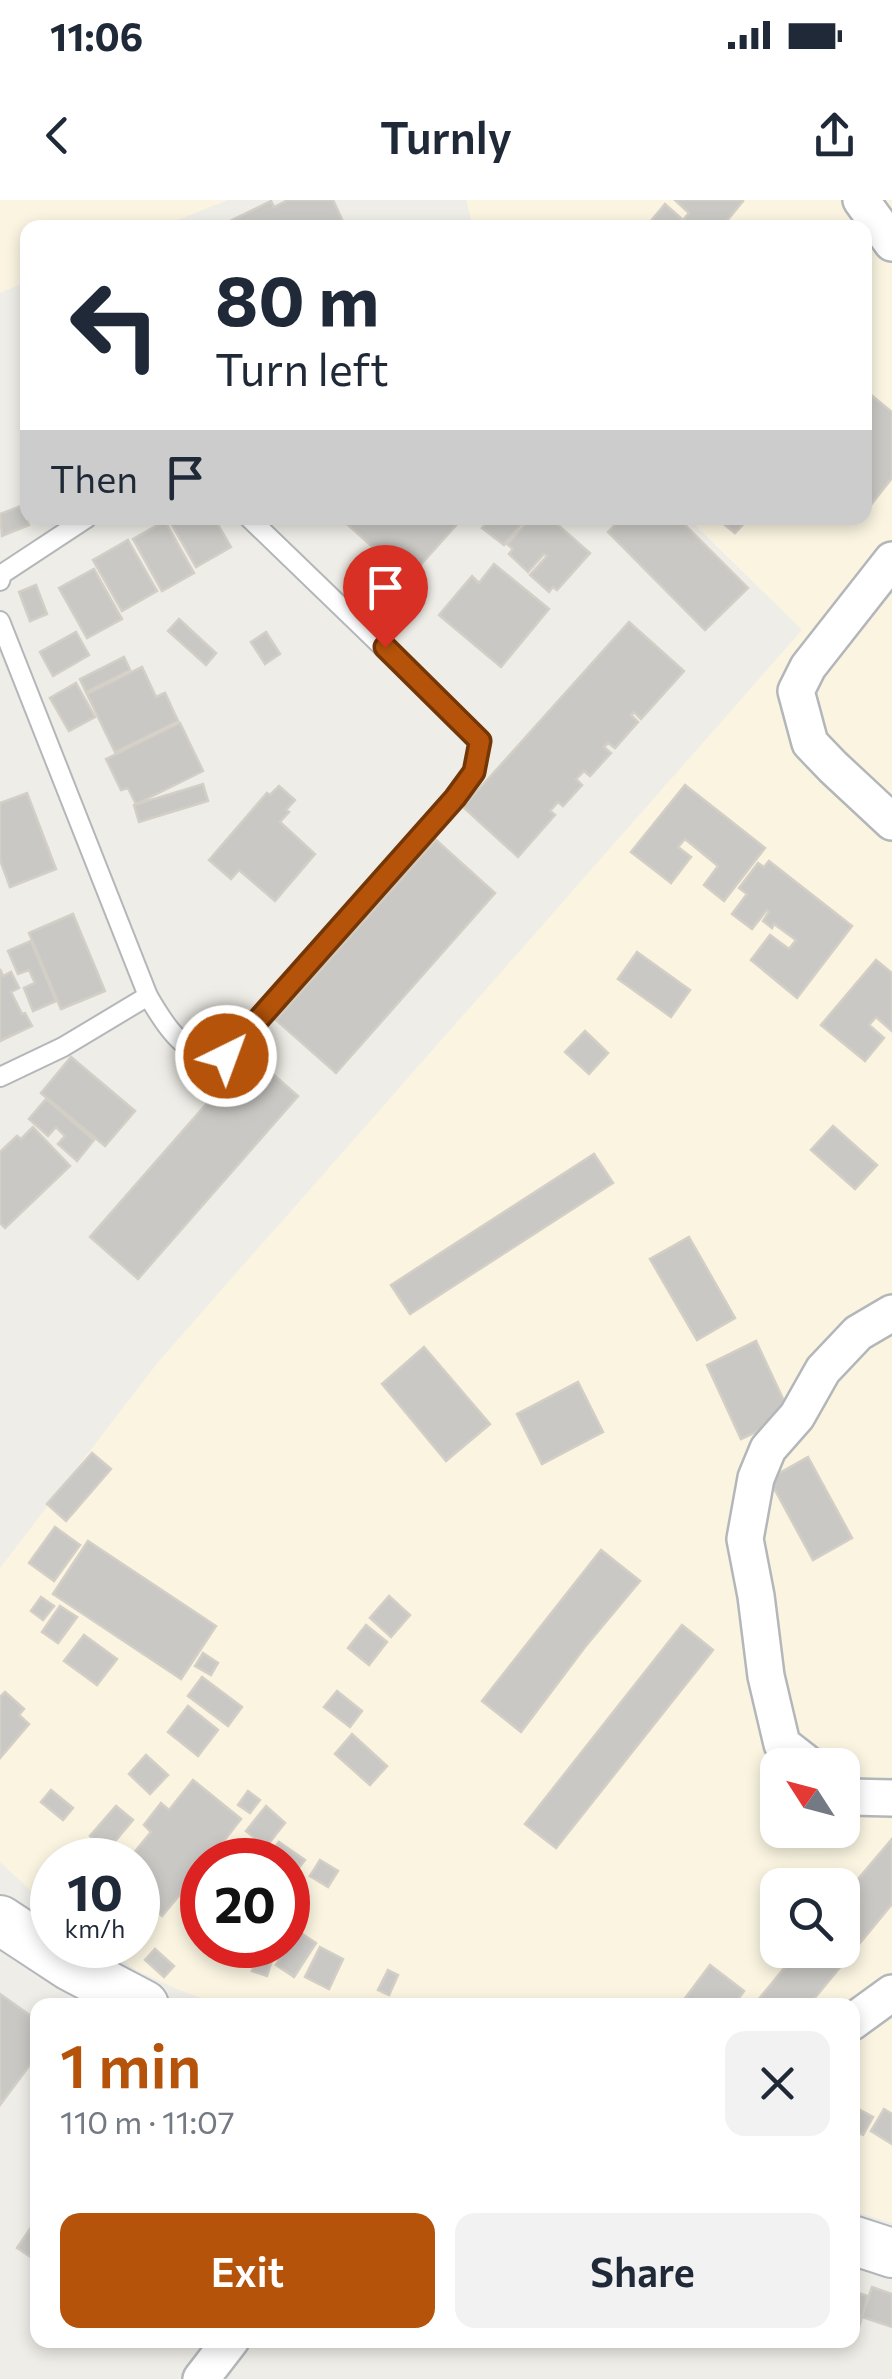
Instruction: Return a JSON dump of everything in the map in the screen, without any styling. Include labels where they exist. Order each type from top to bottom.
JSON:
[{"type":"main road","points":[[0,1920],[70,1966],[131,1998]]},
{"type":"main road","points":[[860,2243],[892,2253]]},
{"type":"street","points":[[861,200],[892,242]]},
{"type":"street","points":[[892,560],[808,667],[796,692],[810,743],[892,822]]},
{"type":"street","points":[[787,1748],[782,1744],[766,1676],[744,1539],[756,1478],[768,1450],[797,1416],[824,1370],[858,1333],[892,1313]]},
{"type":"street","points":[[860,1796],[892,1798]]},
{"type":"street","points":[[860,2016],[892,1993]]},
{"type":"street","points":[[201,2379],[224,2348]]},
{"type":"lane","points":[[0,581],[2,574],[76,525]]},
{"type":"lane","points":[[0,621],[148,996],[174,1034],[198,1053],[226,1056],[442,813],[474,772],[480,741],[256,525]]},
{"type":"lane","points":[[0,1077],[63,1047],[148,996]]},
{"type":"shaded area","points":[[0,200],[228,200],[178,220],[20,220],[20,284],[0,293]]},
{"type":"shaded area","points":[[466,200],[892,200],[892,2223],[860,2213],[860,1998],[201,1998],[133,1968],[160,1968],[160,1838],[30,1838],[30,1890],[0,1862],[0,1568],[158,1362],[802,630],[695,525],[872,525],[872,220],[471,220]]},
{"type":"building","points":[[288,200],[333,200],[342,220],[232,220],[271,201],[274,207]]},
{"type":"building","points":[[675,200],[743,201],[728,220],[683,220],[689,213]]},
{"type":"building","points":[[665,204],[683,220],[652,220]]},
{"type":"building","points":[[872,396],[892,412],[892,478],[872,503]]},
{"type":"building","points":[[20,506],[20,525],[29,525],[2,536],[0,514]]},
{"type":"building","points":[[158,525],[167,525],[194,573],[162,591],[133,539]]},
{"type":"building","points":[[172,525],[218,525],[231,547],[196,567]]},
{"type":"building","points":[[348,525],[456,525],[408,579]]},
{"type":"building","points":[[484,525],[520,525],[504,545],[482,528]]},
{"type":"building","points":[[525,525],[558,525],[590,553],[557,590],[553,587],[549,592],[530,575],[547,556],[544,554],[528,572],[509,554],[513,549],[507,544]]},
{"type":"building","points":[[615,525],[685,525],[748,588],[705,630],[608,532]]},
{"type":"building","points":[[725,525],[742,525],[735,533]]},
{"type":"building","points":[[128,540],[157,591],[122,611],[93,560]]},
{"type":"building","points":[[494,564],[549,609],[501,667],[439,615],[472,576],[479,583]]},
{"type":"building","points":[[94,569],[122,619],[87,638],[59,588]]},
{"type":"building","points":[[36,585],[47,614],[30,621],[19,592]]},
{"type":"building","points":[[179,619],[216,653],[206,665],[168,631]]},
{"type":"building","points":[[629,622],[684,671],[641,719],[634,712],[631,715],[638,722],[615,748],[608,743],[604,747],[611,753],[590,776],[584,771],[576,779],[582,785],[563,806],[558,802],[550,811],[555,815],[518,857],[463,807]]},
{"type":"building","points":[[76,632],[89,655],[53,676],[40,652]]},
{"type":"building","points":[[266,632],[280,654],[265,664],[251,642]]},
{"type":"building","points":[[124,657],[130,670],[86,692],[80,679]]},
{"type":"building","points":[[142,667],[156,697],[165,693],[178,721],[115,752],[87,694]]},
{"type":"building","points":[[76,683],[95,717],[69,731],[50,698]]},
{"type":"building","points":[[180,723],[203,771],[136,804],[128,788],[121,790],[106,759]]},
{"type":"building","points":[[203,784],[208,801],[139,822],[134,805]]},
{"type":"building","points":[[685,785],[765,848],[724,901],[704,885],[718,866],[685,839],[678,847],[691,857],[671,883],[631,852]]},
{"type":"building","points":[[279,786],[295,800],[280,822],[315,854],[275,901],[239,870],[231,879],[209,860],[267,793],[270,795]]},
{"type":"building","points":[[27,793],[56,869],[10,887],[0,860],[0,803]]},
{"type":"building","points":[[436,840],[495,893],[336,1073],[276,1020]]},
{"type":"building","points":[[769,861],[852,926],[797,998],[751,960],[770,935],[789,949],[796,940],[763,921],[767,910],[752,929],[732,914],[747,894],[739,888],[758,863],[764,867]]},
{"type":"building","points":[[73,914],[105,991],[61,1009],[29,933]]},
{"type":"building","points":[[31,941],[56,1001],[33,1011],[24,988],[35,983],[29,970],[18,974],[8,951]]},
{"type":"building","points":[[637,952],[690,990],[671,1017],[618,979]]},
{"type":"building","points":[[876,960],[892,973],[892,1031],[876,1017],[869,1025],[884,1038],[865,1061],[821,1025]]},
{"type":"building","points":[[0,969],[3,976],[11,972],[19,988],[11,992],[32,1026],[0,1041]]},
{"type":"building","points":[[585,1031],[608,1053],[589,1074],[565,1052]]},
{"type":"building","points":[[250,1054],[298,1096],[138,1279],[90,1237]]},
{"type":"building","points":[[71,1057],[135,1111],[105,1146],[41,1093]]},
{"type":"building","points":[[46,1099],[94,1140],[77,1161],[58,1144],[65,1136],[56,1127],[48,1136],[29,1119]]},
{"type":"building","points":[[833,1126],[877,1165],[855,1189],[811,1150]]},
{"type":"building","points":[[33,1127],[70,1166],[5,1228],[0,1223],[0,1152]]},
{"type":"building","points":[[594,1154],[613,1183],[410,1314],[391,1285]]},
{"type":"building","points":[[689,1237],[735,1318],[697,1340],[650,1259]]},
{"type":"building","points":[[756,1341],[791,1416],[741,1439],[707,1365]]},
{"type":"building","points":[[424,1347],[490,1424],[446,1461],[382,1384]]},
{"type":"building","points":[[578,1382],[603,1432],[542,1464],[517,1414]]},
{"type":"building","points":[[92,1453],[111,1469],[66,1521],[47,1504]]},
{"type":"building","points":[[808,1457],[852,1538],[813,1560],[769,1479]]},
{"type":"building","points":[[55,1527],[80,1545],[54,1581],[29,1563]]},
{"type":"building","points":[[88,1541],[216,1626],[181,1679],[53,1594]]},
{"type":"building","points":[[601,1550],[640,1581],[521,1732],[482,1701]]},
{"type":"building","points":[[389,1596],[410,1615],[391,1637],[370,1618]]},
{"type":"building","points":[[41,1597],[54,1606],[43,1620],[31,1611]]},
{"type":"building","points":[[60,1606],[77,1617],[58,1643],[42,1632]]},
{"type":"building","points":[[366,1625],[387,1642],[369,1665],[348,1648]]},
{"type":"building","points":[[682,1625],[713,1650],[556,1848],[525,1824]]},
{"type":"building","points":[[84,1635],[117,1659],[97,1685],[64,1661]]},
{"type":"building","points":[[203,1653],[218,1663],[211,1675],[195,1666]]},
{"type":"building","points":[[202,1677],[242,1707],[228,1726],[188,1696]]},
{"type":"building","points":[[337,1691],[362,1711],[350,1727],[324,1707]]},
{"type":"building","points":[[5,1692],[24,1709],[19,1715],[29,1724],[0,1758],[0,1697]]},
{"type":"building","points":[[188,1706],[218,1730],[198,1756],[168,1732]]},
{"type":"building","points":[[352,1734],[387,1766],[370,1785],[335,1754]]},
{"type":"building","points":[[146,1755],[168,1775],[150,1794],[129,1774]]},
{"type":"building","points":[[193,1780],[241,1819],[226,1838],[180,1838],[180,1894],[162,1916],[160,1838],[146,1838],[151,1832],[144,1825],[161,1803],[169,1810]]},
{"type":"building","points":[[51,1790],[73,1808],[63,1820],[41,1802]]},
{"type":"building","points":[[248,1791],[260,1800],[250,1813],[238,1805]]},
{"type":"building","points":[[116,1806],[133,1820],[118,1838],[90,1836]]},
{"type":"building","points":[[266,1806],[285,1823],[273,1838],[255,1838],[246,1831]]},
{"type":"building","points":[[892,1839],[892,1904],[860,1943],[860,1877]]},
{"type":"building","points":[[320,1860],[338,1871],[328,1887],[310,1876]]},
{"type":"building","points":[[320,1947],[343,1959],[329,1989],[305,1977]]},
{"type":"building","points":[[160,1953],[174,1966],[164,1977],[154,1968],[160,1968]]},
{"type":"building","points":[[710,1965],[744,1991],[739,1998],[685,1998]]},
{"type":"building","points":[[253,1968],[270,1968],[267,1976],[252,1971]]},
{"type":"building","points":[[280,1968],[300,1968],[294,1977]]},
{"type":"building","points":[[784,1968],[839,1968],[815,1998],[760,1998]]},
{"type":"building","points":[[388,1970],[398,1975],[389,1995],[378,1990]]},
{"type":"building","points":[[0,1994],[30,2015],[30,2065],[0,2105]]},
{"type":"building","points":[[884,2109],[892,2114],[892,2144],[871,2131]]},
{"type":"building","points":[[860,2110],[873,2117],[863,2135],[860,2134]]},
{"type":"building","points":[[30,2229],[30,2257],[17,2248]]},
{"type":"building","points":[[872,2287],[892,2294],[892,2327],[862,2317]]},
{"type":"building","points":[[860,2294],[868,2296],[860,2324]]},
{"type":"route","points":[[226,1056],[474,772],[480,741],[385,647]]}]
